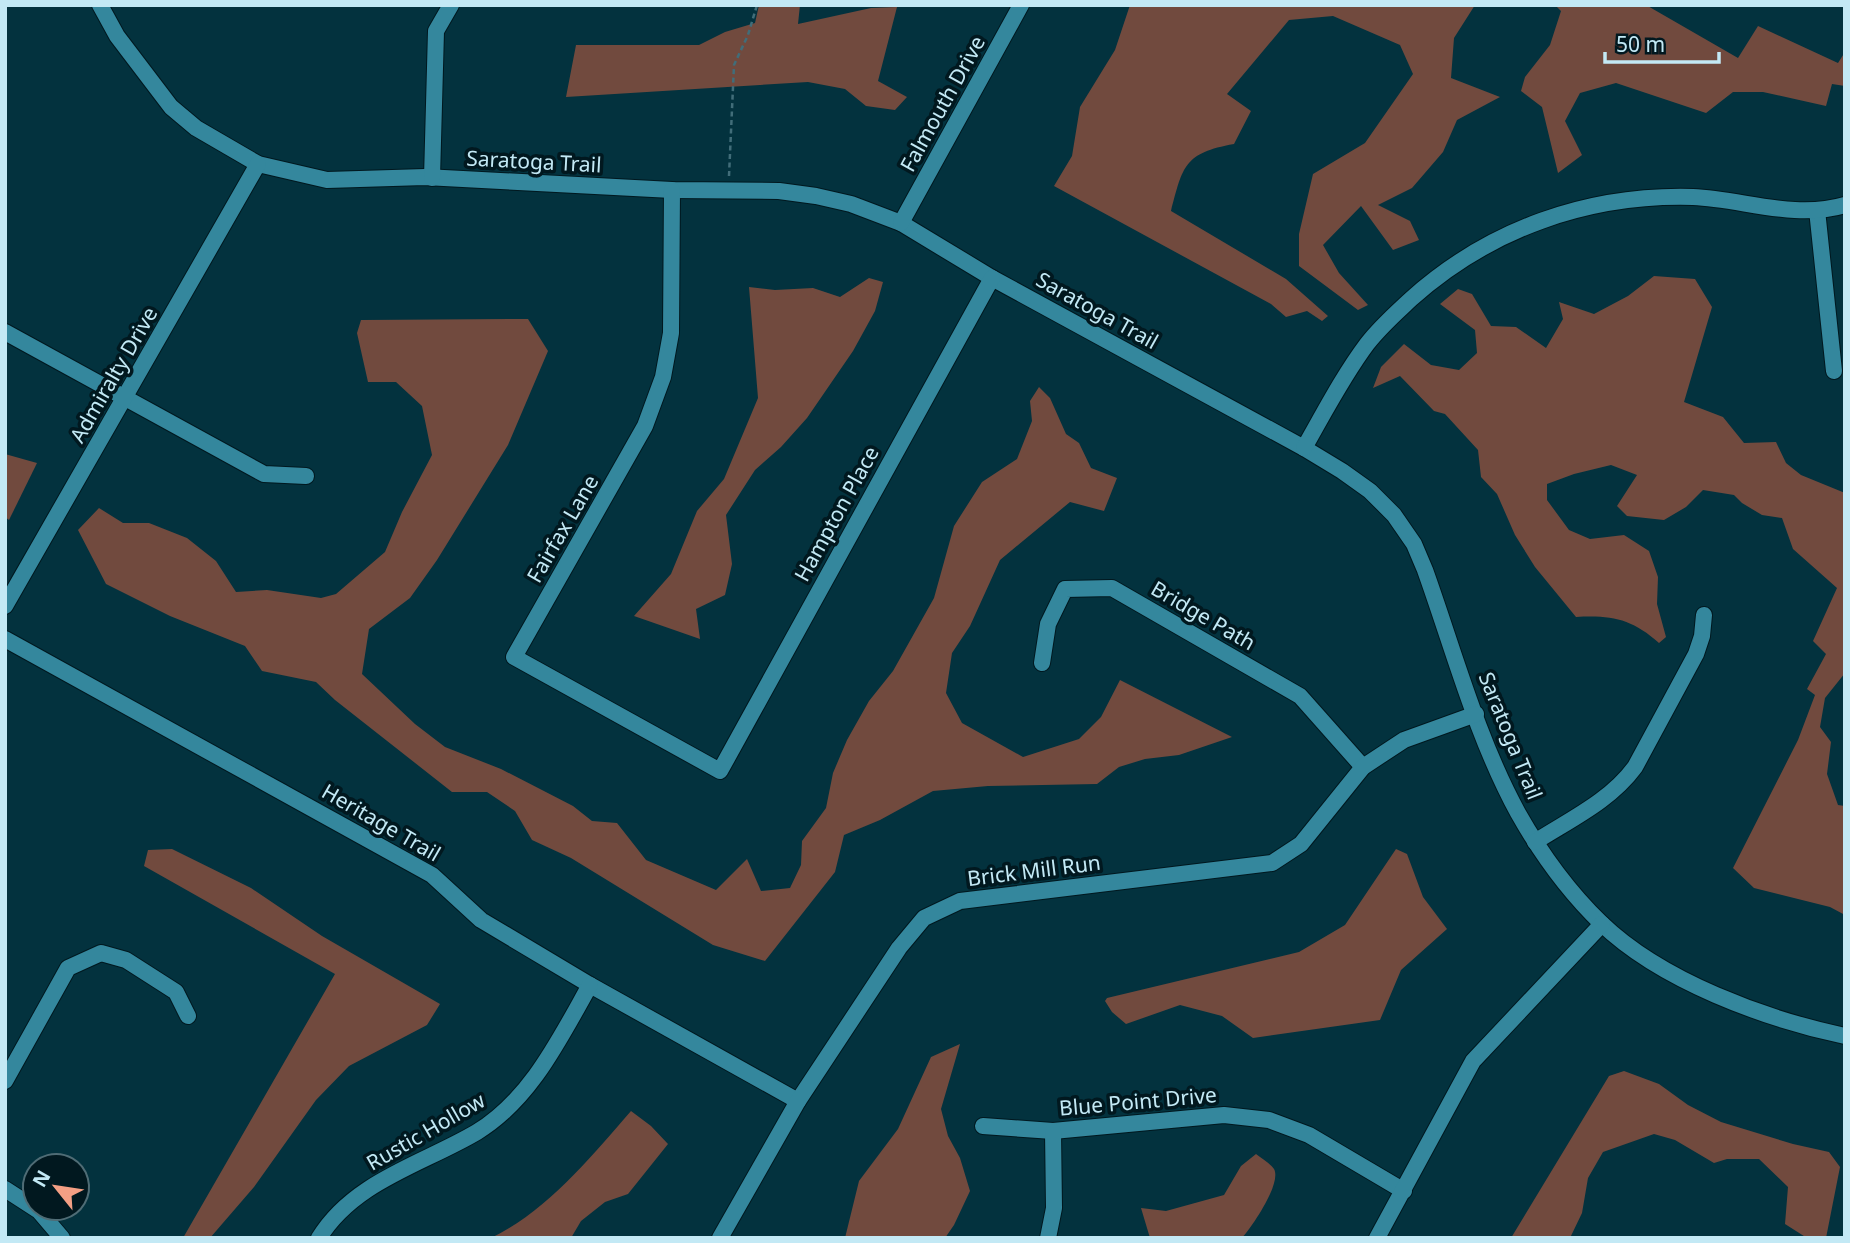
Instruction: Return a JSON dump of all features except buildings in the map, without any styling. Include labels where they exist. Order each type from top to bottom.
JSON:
[{"type":"street","name":"Saratoga Trail","points":[[100,5],[135,62],[171,107],[196,128],[258,164],[327,180],[432,178],[672,190],[779,191],[850,204],[901,223],[992,278],[1304,448],[1370,491],[1394,515],[1413,544],[1503,782],[1535,842],[1602,924],[1671,973],[1707,990],[1778,1019],[1845,1036]]},
{"type":"street","points":[[432,178],[436,31],[451,5]]},
{"type":"street","name":"Falmouth Drive","points":[[901,223],[1021,5]]},
{"type":"street","name":"Admiralty Drive","points":[[5,606],[258,164]]},
{"type":"street","name":"Fairfax Lane","points":[[672,190],[671,332],[663,377],[645,426],[514,657],[720,771]]},
{"type":"street","points":[[1304,448],[1367,343],[1431,281],[1492,241],[1558,214],[1616,201],[1693,197],[1776,209],[1817,210],[1845,205]]},
{"type":"street","points":[[1817,210],[1834,371]]},
{"type":"street","name":"Hampton Place","points":[[720,771],[992,278]]},
{"type":"street","points":[[5,332],[264,474],[306,476]]},
{"type":"street","name":"Bridge Path","points":[[1042,663],[1048,624],[1065,589],[1112,588],[1300,696],[1363,767]]},
{"type":"street","points":[[1535,842],[1607,797],[1623,783],[1635,767],[1696,654],[1702,636],[1704,615]]},
{"type":"street","name":"Heritage Trail","points":[[5,639],[432,875],[481,920],[590,985],[798,1101]]},
{"type":"street","name":"Brick Mill Run","points":[[720,1238],[798,1101],[899,948],[924,918],[960,901],[1272,863],[1301,844],[1363,767],[1404,740],[1476,714]]},
{"type":"street","points":[[1377,1238],[1473,1061],[1602,924]]},
{"type":"street","points":[[5,1081],[68,968],[101,953],[126,960],[176,992],[188,1016]]},
{"type":"street","name":"Rustic Hollow","points":[[319,1238],[330,1220],[358,1197],[403,1168],[478,1131],[516,1102],[543,1065],[590,985]]},
{"type":"street","name":"Blue Point Drive","points":[[983,1126],[1053,1131],[1224,1115],[1269,1120],[1309,1136],[1404,1191]]},
{"type":"street","points":[[1048,1238],[1054,1208],[1053,1131]]},
{"type":"street","points":[[5,1189],[39,1211],[62,1238]]},
{"type":"path","points":[[729,190],[734,65],[748,35],[757,5]]},
{"type":"shaded area","points":[[759,5],[800,5],[798,24],[871,8],[897,7],[878,81],[907,97],[895,110],[866,106],[845,89],[808,82],[566,97],[576,45],[699,45],[725,32],[755,23]]},
{"type":"shaded area","points":[[1130,5],[1475,5],[1454,38],[1451,78],[1500,97],[1457,120],[1443,152],[1412,188],[1378,205],[1410,221],[1419,240],[1393,250],[1361,206],[1323,245],[1339,273],[1368,305],[1358,310],[1299,266],[1299,234],[1313,174],[1365,143],[1413,74],[1400,45],[1333,16],[1289,20],[1227,94],[1251,111],[1234,144],[1195,157],[1183,172],[1171,211],[1286,279],[1328,316],[1322,321],[1307,311],[1286,317],[1271,304],[1054,186],[1072,156],[1080,107],[1115,50]]},
{"type":"shaded area","points":[[1555,5],[1646,5],[1738,58],[1758,26],[1838,63],[1845,52],[1845,86],[1832,84],[1826,106],[1763,92],[1733,92],[1706,113],[1616,83],[1580,93],[1565,121],[1582,155],[1558,173],[1542,107],[1521,91],[1525,77],[1550,45],[1561,11]]},
{"type":"shaded area","points":[[1654,276],[1695,279],[1712,307],[1684,402],[1723,417],[1744,443],[1776,442],[1786,463],[1801,475],[1845,493],[1845,673],[1825,698],[1820,727],[1831,742],[1827,774],[1838,805],[1845,806],[1845,915],[1830,907],[1754,888],[1733,868],[1798,740],[1815,695],[1807,689],[1826,654],[1813,641],[1837,588],[1793,549],[1782,518],[1762,515],[1734,495],[1703,490],[1686,507],[1664,520],[1627,516],[1617,506],[1637,475],[1611,465],[1547,484],[1547,500],[1569,530],[1590,539],[1624,535],[1649,551],[1658,577],[1657,604],[1666,637],[1659,643],[1640,629],[1621,620],[1576,617],[1535,567],[1515,535],[1497,494],[1481,477],[1478,450],[1445,414],[1434,411],[1400,376],[1373,388],[1381,367],[1404,344],[1431,365],[1459,370],[1477,353],[1475,330],[1440,304],[1458,289],[1472,294],[1491,326],[1516,327],[1546,348],[1563,319],[1559,302],[1594,314],[1628,296]]},
{"type":"shaded area","points":[[869,278],[883,282],[875,311],[853,351],[807,418],[781,447],[755,470],[726,515],[732,564],[725,595],[696,609],[700,639],[634,616],[671,574],[697,511],[724,479],[758,398],[749,287],[775,290],[813,288],[840,297]]},
{"type":"shaded area","points":[[528,319],[548,351],[508,445],[437,560],[410,598],[369,629],[362,674],[415,724],[445,747],[501,769],[573,806],[592,821],[617,823],[646,860],[716,890],[747,859],[761,891],[790,888],[801,865],[802,841],[826,808],[833,773],[847,740],[869,701],[893,671],[934,598],[954,526],[982,482],[1017,459],[1032,421],[1030,401],[1039,387],[1050,398],[1066,434],[1079,443],[1091,468],[1117,478],[1104,511],[1070,502],[1000,560],[970,626],[952,653],[946,693],[962,723],[1023,757],[1079,739],[1101,717],[1120,680],[1232,737],[1179,755],[1145,759],[1119,767],[1097,784],[988,786],[933,791],[880,820],[844,835],[835,872],[765,961],[713,945],[571,858],[532,840],[515,811],[487,792],[452,792],[316,682],[262,671],[245,646],[170,616],[106,584],[78,530],[99,508],[123,523],[149,523],[187,538],[216,561],[236,592],[267,590],[321,598],[336,594],[385,552],[402,512],[432,455],[422,406],[396,382],[368,382],[357,333],[361,320]]},
{"type":"shaded area","points":[[5,454],[37,463],[9,520],[5,517]]},
{"type":"shaded area","points":[[172,849],[251,888],[322,936],[440,1004],[427,1025],[349,1066],[316,1100],[254,1187],[210,1238],[183,1238],[335,974],[144,866],[148,850]]},
{"type":"shaded area","points":[[1396,849],[1407,854],[1423,897],[1447,929],[1401,970],[1380,1020],[1253,1038],[1222,1016],[1180,1005],[1126,1024],[1112,1012],[1105,1001],[1107,998],[1299,952],[1345,925]]},
{"type":"shaded area","points":[[960,1044],[941,1109],[948,1136],[960,1158],[970,1191],[954,1225],[945,1238],[845,1238],[859,1181],[898,1129],[931,1057]]},
{"type":"shaded area","points":[[1624,1071],[1659,1084],[1688,1105],[1721,1122],[1829,1152],[1840,1167],[1826,1238],[1807,1238],[1785,1224],[1788,1187],[1759,1159],[1727,1159],[1714,1163],[1675,1140],[1654,1134],[1603,1152],[1588,1178],[1582,1213],[1570,1238],[1511,1238],[1609,1076]]},
{"type":"shaded area","points":[[631,1111],[651,1126],[668,1144],[628,1194],[605,1202],[581,1221],[571,1238],[491,1238],[531,1213],[567,1182]]},
{"type":"shaded area","points":[[1256,1154],[1274,1169],[1274,1184],[1265,1205],[1242,1238],[1150,1238],[1141,1208],[1166,1211],[1224,1195],[1241,1166]]}]
